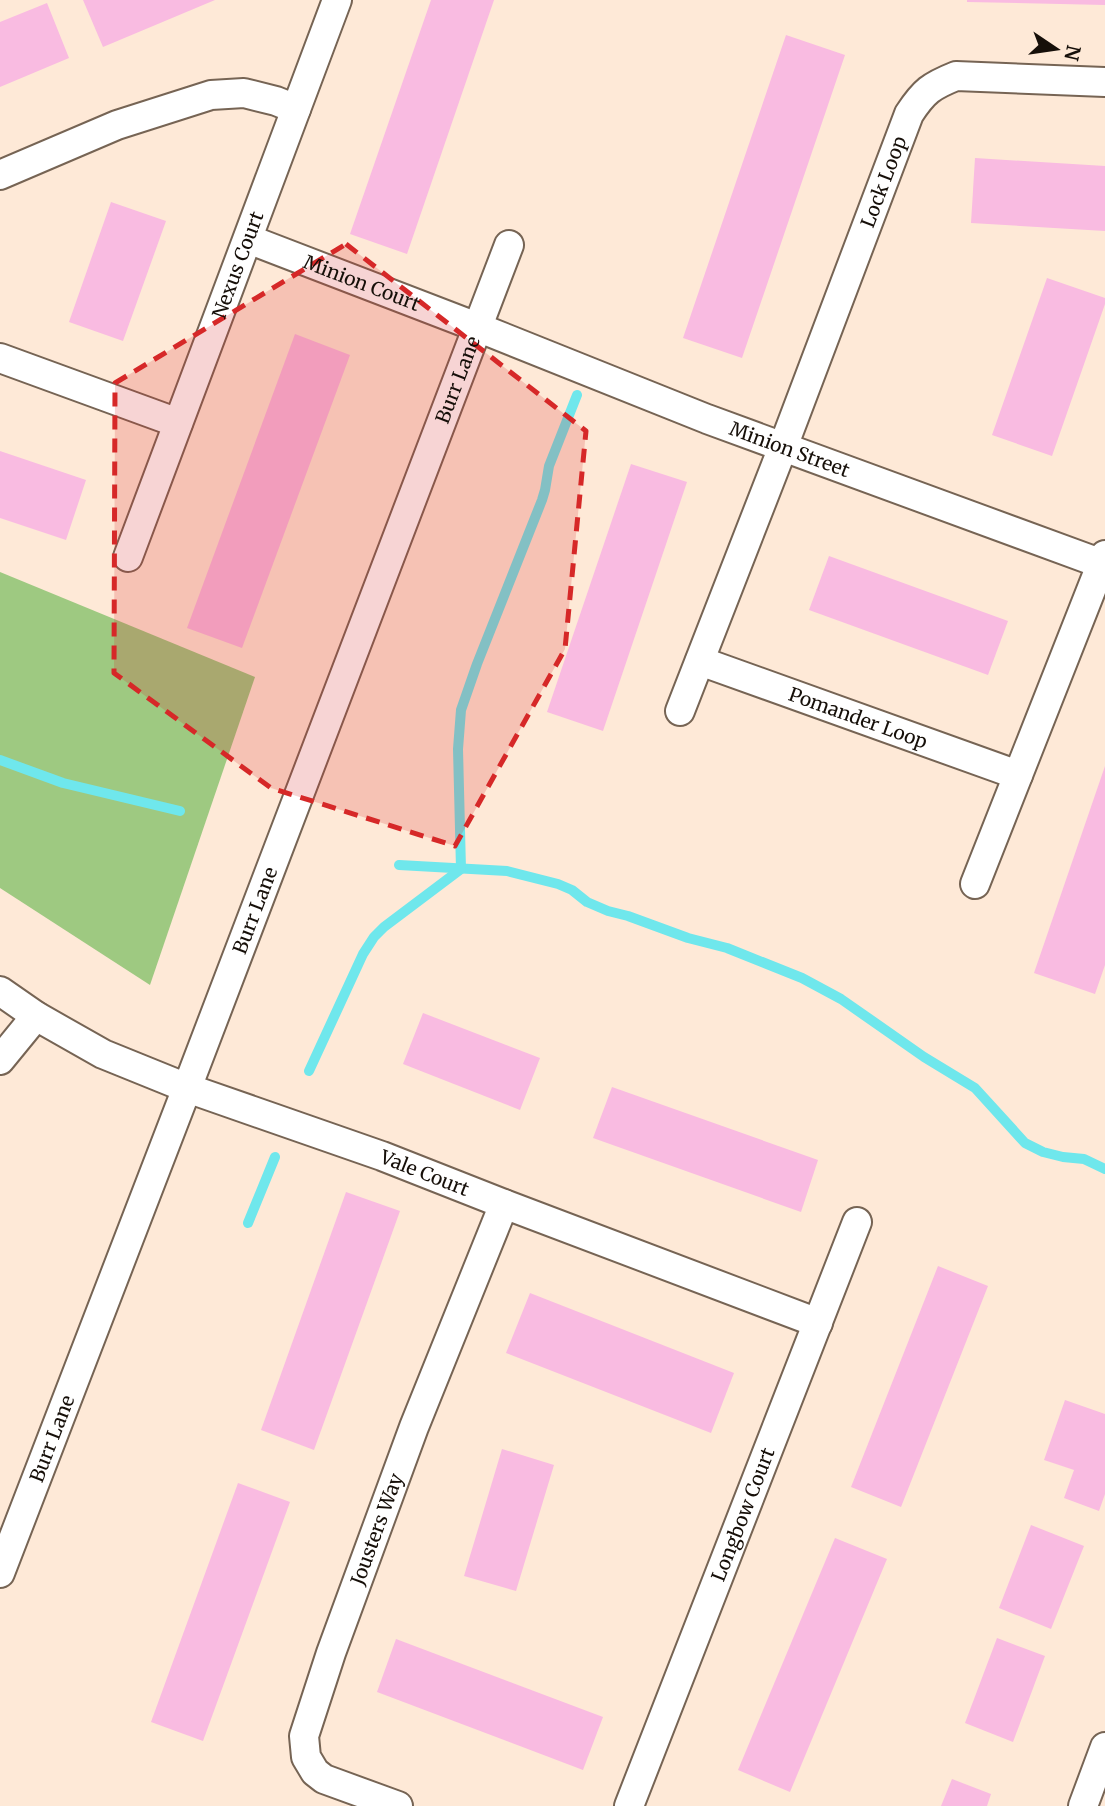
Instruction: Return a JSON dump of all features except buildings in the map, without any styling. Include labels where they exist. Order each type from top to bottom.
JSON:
[{"type":"street","name":"Nexus Court","points":[[128,557],[337,0]]},
{"type":"street","name":"Lock Loop","points":[[783,447],[909,114],[921,95],[935,84],[956,76],[1105,82]]},
{"type":"street","points":[[0,175],[117,125],[211,95],[244,93],[276,101],[296,110]]},
{"type":"street","name":"Minion Court","points":[[248,239],[477,327]]},
{"type":"street","name":"Burr Lane","points":[[0,1573],[509,245]]},
{"type":"street","name":"Minion Street","points":[[477,327],[706,419],[1104,561]]},
{"type":"street","points":[[0,358],[178,423]]},
{"type":"street","points":[[680,710],[783,447]]},
{"type":"street","points":[[975,884],[1104,561]]},
{"type":"street","name":"Pomander Loop","points":[[700,661],[1018,775]]},
{"type":"street","name":"Vale Court","points":[[0,991],[36,1016],[103,1054],[187,1088],[382,1156],[818,1323]]},
{"type":"street","points":[[0,1059],[36,1016]]},
{"type":"street","name":"Jousters Way","points":[[398,1806],[324,1779],[315,1772],[306,1757],[304,1736],[331,1653],[414,1427],[504,1204]]},
{"type":"street","name":"Longbow Court","points":[[629,1806],[857,1222]]},
{"type":"street","points":[[1083,1806],[1105,1747]]},
{"type":"highlighted area","points":[[346,244],[586,431],[565,649],[455,846],[271,788],[114,673],[115,383]]},
{"type":"green space","points":[[0,572],[255,677],[150,985],[0,888]]},
{"type":"waterway","points":[[309,1071],[363,954],[374,937],[461,869],[458,749],[461,710],[542,500],[549,466],[577,395]]},
{"type":"waterway","points":[[0,760],[63,783],[180,811]]},
{"type":"waterway","points":[[399,865],[507,871],[558,884],[608,911],[727,948],[802,978],[841,999],[924,1057],[975,1088],[1025,1143],[1043,1152],[1084,1159],[1105,1169]]},
{"type":"waterway","points":[[248,1223],[275,1157]]}]
